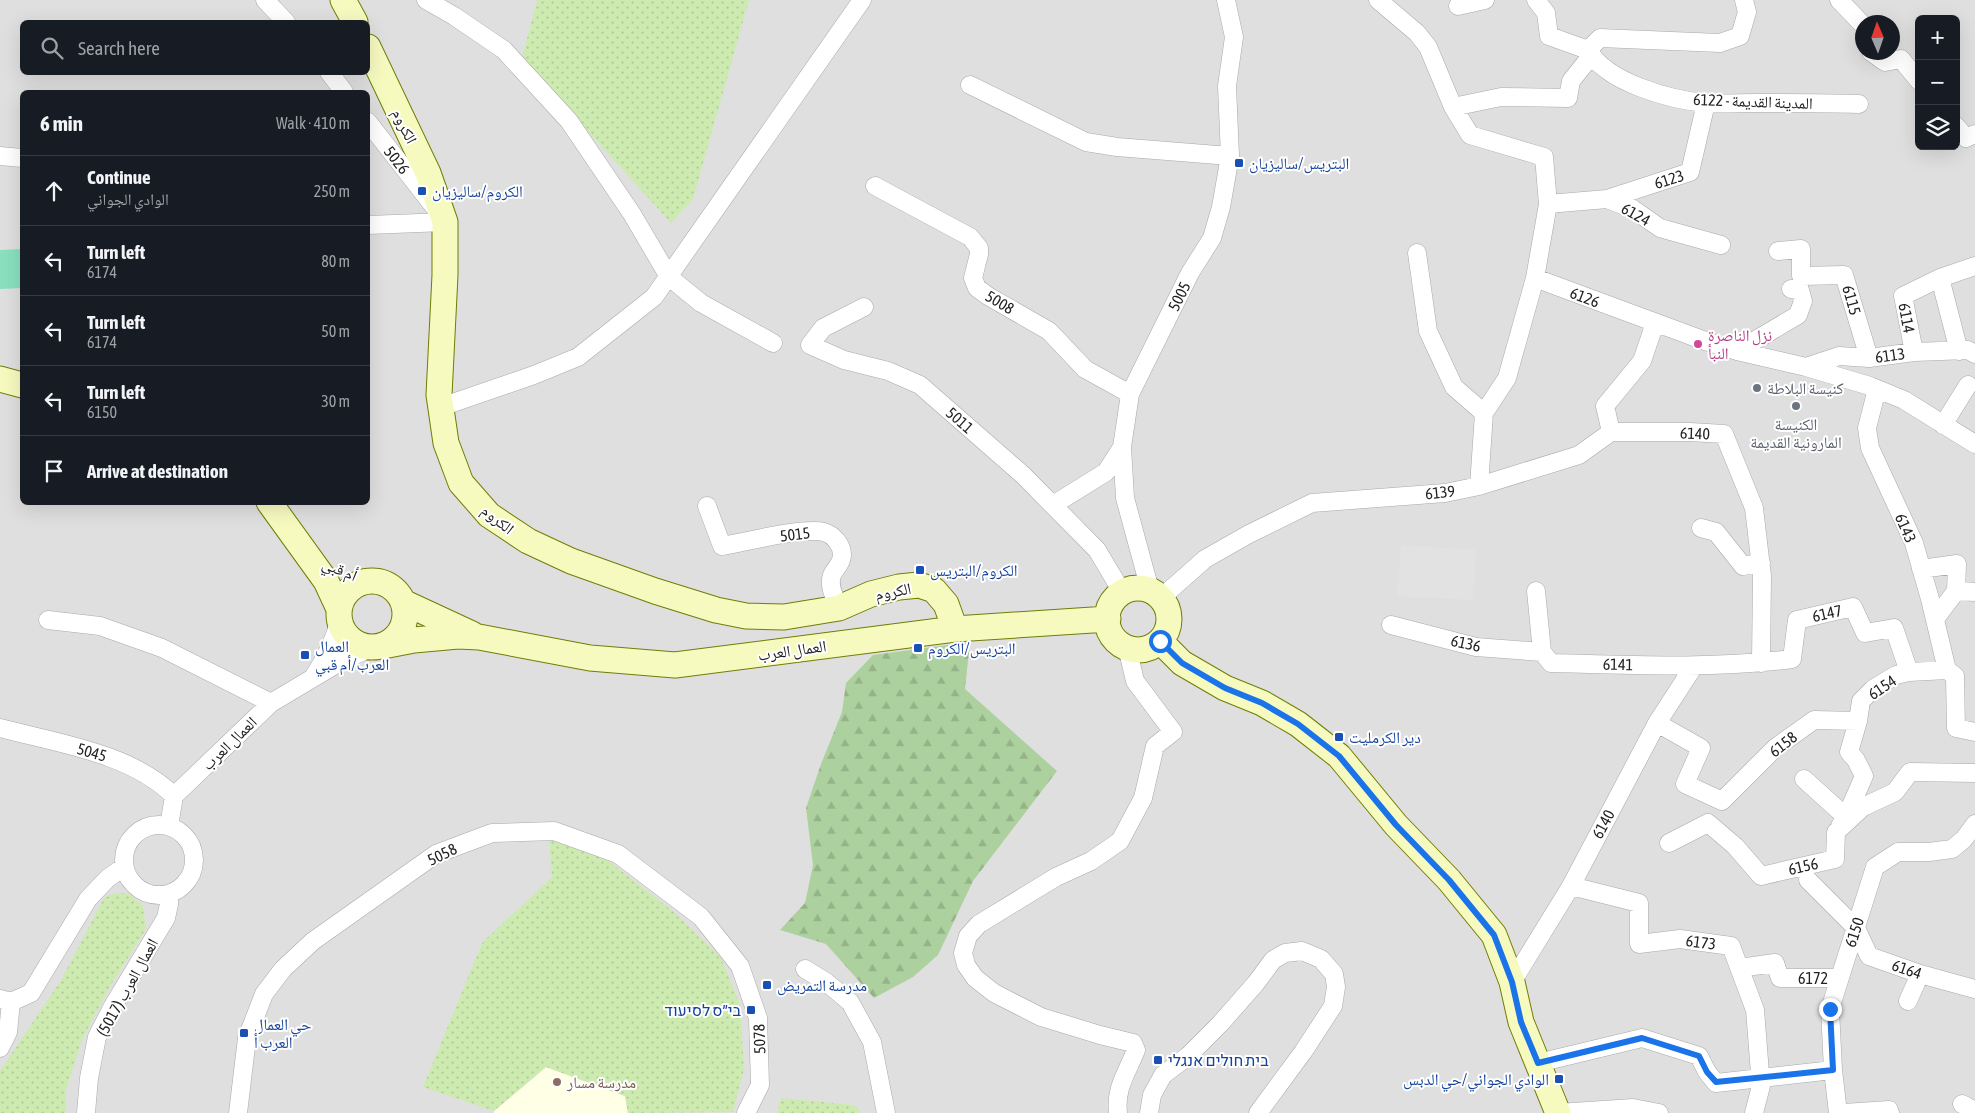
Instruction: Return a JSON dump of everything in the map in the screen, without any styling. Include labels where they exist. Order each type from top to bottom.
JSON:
[{"type":"street","points":[[265,0],[284,20]]},
{"type":"street","points":[[343,0],[354,20]]},
{"type":"street","points":[[426,0],[454,16],[504,50],[569,121],[632,214],[669,277],[702,303],[773,343]]},
{"type":"street","points":[[441,407],[534,375],[578,357],[654,298],[862,0]]},
{"type":"street","name":"5005","points":[[1156,594],[1126,498],[1122,447],[1130,394],[1190,273],[1212,238],[1221,207],[1230,156],[1227,86],[1234,36],[1226,0]]},
{"type":"street","points":[[1378,0],[1417,33],[1428,47],[1454,107],[1470,135],[1544,157],[1548,204],[1535,278],[1507,378],[1484,413],[1480,486]]},
{"type":"street","points":[[1458,6],[1485,0]]},
{"type":"street","points":[[1536,0],[1546,13],[1549,36],[1590,53]]},
{"type":"street","points":[[1454,107],[1501,97],[1568,98],[1572,81],[1600,38],[1720,43],[1740,36],[1747,12],[1744,0]]},
{"type":"street","points":[[1839,0],[1855,17]]},
{"type":"street","name":"الكروم","points":[[370,51],[428,173],[445,222],[445,275],[440,357],[441,407],[446,443],[460,483],[489,515],[528,542],[570,561],[716,610],[746,616],[784,617],[839,608],[871,594],[898,587],[919,586],[934,590],[946,604],[955,629]]},
{"type":"street","name":"المدينة القديمة - 6122","points":[[1590,53],[1608,71],[1632,84],[1670,96],[1706,103],[1859,104]]},
{"type":"street","points":[[1900,59],[1915,75]]},
{"type":"street","points":[[1882,60],[1885,62],[1896,60]]},
{"type":"street","points":[[331,75],[342,90]]},
{"type":"street","points":[[970,85],[1086,142],[1117,147],[1230,156]]},
{"type":"street","name":"6123","points":[[1607,200],[1690,172],[1706,103]]},
{"type":"street","name":"5026","points":[[370,125],[445,222]]},
{"type":"street","points":[[1960,131],[1966,138],[1975,134]]},
{"type":"street","points":[[0,156],[20,158]]},
{"type":"street","name":"5008","points":[[875,186],[970,237],[979,248],[973,278],[977,288],[1049,331],[1085,369],[1130,394]]},
{"type":"street","name":"6124","points":[[1548,204],[1607,200],[1633,210],[1660,228],[1721,245]]},
{"type":"street","points":[[370,225],[445,222]]},
{"type":"street","name":"6115","points":[[1778,252],[1801,249],[1801,276],[1844,275],[1869,358]]},
{"type":"street","points":[[1417,253],[1428,331],[1454,388],[1484,413]]},
{"type":"street","points":[[1967,353],[1940,278],[1975,266]]},
{"type":"street","name":"6126","points":[[1535,278],[1655,323],[1737,351],[1806,367],[1877,389],[1904,400],[1975,444]]},
{"type":"street","name":"6114","points":[[1914,352],[1903,296],[1940,278]]},
{"type":"street","points":[[1737,351],[1798,315],[1804,302],[1800,290],[1791,289]]},
{"type":"street","name":"5011","points":[[864,307],[822,328],[810,345],[844,360],[888,371],[920,384],[1023,474],[1054,505],[1097,550],[1122,592]]},
{"type":"street","points":[[1611,432],[1605,406],[1642,361],[1655,323]]},
{"type":"street","name":"6113","points":[[1806,367],[1839,356],[1869,358],[1914,352],[1967,353]]},
{"type":"street","points":[[0,379],[20,384]]},
{"type":"street","points":[[1943,425],[1968,385]]},
{"type":"street","name":"6143","points":[[1877,389],[1867,428],[1870,448],[1914,543],[1948,670]]},
{"type":"street","name":"6139","points":[[1156,594],[1205,559],[1249,534],[1312,503],[1445,493],[1480,486],[1579,455],[1611,432]]},
{"type":"street","name":"6140","points":[[1611,432],[1724,434],[1754,508],[1761,562],[1761,663]]},
{"type":"street","points":[[1054,505],[1106,472],[1122,447]]},
{"type":"street","name":"أم قبي","points":[[271,505],[326,581],[340,614]]},
{"type":"street","name":"5015","points":[[707,506],[722,546],[810,530],[827,533],[833,537],[839,542],[842,554],[839,566],[832,575],[830,586],[839,608]]},
{"type":"street","points":[[1701,528],[1716,532],[1743,566],[1761,562]]},
{"type":"street","name":"أم قبي","points":[[304,551],[353,577],[378,582]]},
{"type":"street","points":[[1921,569],[1957,564],[1956,591],[1935,619]]},
{"type":"street","points":[[366,582],[378,582],[389,586],[403,602],[405,611],[402,628],[391,642],[377,646],[362,646],[354,642],[342,629],[340,614],[344,596],[354,587],[366,582]]},
{"type":"street","points":[[1141,588],[1156,594],[1169,615],[1169,624],[1160,641],[1144,649],[1135,650],[1127,647],[1113,636],[1109,628],[1108,619],[1111,604],[1122,592],[1131,589],[1141,588]]},
{"type":"street","points":[[1536,591],[1542,652]]},
{"type":"street","points":[[1956,591],[1975,592]]},
{"type":"street","name":"العمال العرب","points":[[403,602],[479,637]]},
{"type":"street","name":"6147","points":[[1761,663],[1792,659],[1798,620],[1853,607],[1865,633],[1894,628],[1909,672]]},
{"type":"street","name":"العمال العرب","points":[[313,679],[326,659],[334,640],[340,614]]},
{"type":"street","name":"العمال العرب","points":[[174,796],[271,703],[338,664],[377,646],[440,638],[479,637],[590,658],[675,665],[955,629],[1108,619]]},
{"type":"street","points":[[48,620],[100,626],[162,648],[271,703]]},
{"type":"street","name":"6136","points":[[1391,625],[1476,646],[1542,652]]},
{"type":"street","points":[[1160,641],[1182,663],[1225,688],[1262,703],[1298,724],[1339,756],[1396,825],[1449,880],[1494,935],[1512,982],[1521,1022],[1558,1113],[1633,1108],[1660,1113]]},
{"type":"street","points":[[1118,1113],[1116,1100],[1136,1050],[1133,1043],[1100,1036],[1041,1017],[1001,997],[975,978],[966,965],[962,953],[968,936],[979,924],[1056,878],[1091,861],[1120,841],[1143,798],[1155,746],[1173,732],[1134,681],[1127,647]]},
{"type":"street","name":"6141","points":[[1542,652],[1551,663],[1694,666],[1761,663]]},
{"type":"street","name":"6140","points":[[1512,982],[1570,886],[1657,723],[1694,666]]},
{"type":"street","points":[[1948,670],[1955,676],[1956,728],[1975,732]]},
{"type":"street","name":"6154","points":[[1846,817],[1864,776],[1856,760],[1849,752],[1858,721],[1861,702],[1873,689],[1896,675],[1909,672],[1948,670]]},
{"type":"street","name":"6158","points":[[1657,723],[1701,748],[1685,784],[1722,801],[1775,748],[1814,720],[1858,721]]},
{"type":"street","name":"5045","points":[[0,728],[108,756],[136,769],[167,789],[174,796]]},
{"type":"street","points":[[1836,832],[1863,807],[1895,792],[1910,772],[1975,773]]},
{"type":"street","points":[[1804,779],[1846,817],[1836,832]]},
{"type":"street","points":[[169,826],[174,796]]},
{"type":"street","name":"6156","points":[[1670,843],[1708,823],[1735,846],[1761,876],[1835,859],[1836,832]]},
{"type":"street","points":[[157,824],[169,826],[177,829],[190,842],[194,860],[189,878],[184,885],[169,894],[151,894],[136,888],[126,875],[124,867],[125,847],[137,832],[146,827],[157,824]]},
{"type":"street","name":"6150","points":[[1838,1113],[1833,1070],[1830,1009],[1875,867],[1898,852],[1929,852],[1952,849],[1964,839],[1975,824]]},
{"type":"street","name":"5058","points":[[238,1113],[247,1038],[264,994],[283,969],[313,941],[436,854],[492,833],[554,831],[618,854],[701,917],[740,966]]},
{"type":"street","points":[[0,1048],[8,1032],[6,1000],[31,993],[88,899],[108,878],[124,867]]},
{"type":"street","points":[[1808,880],[1856,928]]},
{"type":"street","name":"6173","points":[[1570,886],[1639,903],[1639,944],[1680,939],[1731,946],[1755,1010],[1762,1086],[1754,1113]]},
{"type":"street","name":"العمال العرب (5017)","points":[[86,1113],[89,1078],[97,1037],[112,1006],[166,918],[169,894]]},
{"type":"street","name":"6164","points":[[1856,928],[1869,956],[1920,974],[1975,989]]},
{"type":"street","points":[[1149,1113],[1152,1095],[1163,1075],[1188,1056],[1220,1024],[1256,983],[1272,960],[1285,953],[1302,951],[1321,959],[1334,974],[1336,987],[1333,1006],[1303,1052],[1258,1113]]},
{"type":"street","name":"6172","points":[[1739,968],[1775,962],[1780,978],[1839,978]]},
{"type":"street","name":"5078","points":[[740,966],[758,1018],[760,1084],[746,1113]]},
{"type":"street","points":[[805,969],[826,982],[850,1002],[872,1042],[886,1113]]},
{"type":"street","points":[[1908,1001],[1920,974]]},
{"type":"street","points":[[1538,1063],[1642,1038],[1699,1056],[1707,1072],[1716,1082],[1833,1070]]},
{"type":"street","points":[[1844,1113],[1890,1110],[1890,1113]]},
{"type":"shaded area","points":[[0,0],[1975,0],[1975,1113],[0,1113]]},
{"type":"shaded area","points":[[1401,545],[1476,550],[1473,600],[1397,596]]},
{"type":"shaded area","name":"مدرسة مسار","points":[[546,1067],[625,1096],[628,1113],[494,1113]]},
{"type":"green space","points":[[537,0],[749,0],[693,199],[671,223],[522,59]]},
{"type":"green space","points":[[20,249],[20,288],[0,289],[0,250]]},
{"type":"green space","points":[[970,642],[965,689],[1057,771],[973,881],[938,955],[913,977],[874,998],[826,944],[780,930],[805,903],[813,865],[806,808],[842,712],[846,683],[873,655]]},
{"type":"green space","points":[[549,836],[606,859],[674,912],[721,958],[740,1005],[744,1069],[733,1112],[628,1113],[625,1096],[546,1067],[494,1111],[423,1087],[482,943],[552,877]]},
{"type":"green space","points":[[115,893],[128,893],[143,906],[146,929],[109,988],[82,1040],[66,1090],[66,1113],[0,1113],[0,1071],[61,980],[104,898]]},
{"type":"green space","points":[[781,1098],[855,1105],[860,1113],[777,1113]]},
{"type":"place","name":"البتريس/ساليزيان","points":[[1239,163]]},
{"type":"place","name":"الكروم/ساليزيان","points":[[422,191]]},
{"type":"place","name":"نزل الناصرة النبأ","points":[[1698,344]]},
{"type":"place","name":"كنيسة البلاطة","points":[[1757,388]]},
{"type":"place","name":"الكنيسة المارونية القديمة","points":[[1796,406]]},
{"type":"place","name":"الكروم/البتريس","points":[[920,570]]},
{"type":"place","name":"البتريس/الكروم","points":[[918,648]]},
{"type":"place","name":"العمال العرب/أم قبي","points":[[305,655]]},
{"type":"place","name":"دير الكرمليت","points":[[1339,737]]},
{"type":"place","name":"مدرسة التمريض","points":[[767,985]]},
{"type":"place","name":"בי״ס לסיעוד","points":[[751,1010]]},
{"type":"place","name":"حي العمال العرب أ","points":[[244,1033]]},
{"type":"place","name":"בית חולים אנגלי","points":[[1158,1060]]},
{"type":"place","name":"الوادي الجواني/حي الدبس","points":[[1559,1079]]},
{"type":"place","name":"مدرسة مسار","points":[[557,1082]]},
{"type":"route","points":[[1160,641],[1182,663],[1225,688],[1262,703],[1298,724],[1339,756],[1396,825],[1449,880],[1494,935],[1512,982],[1521,1022],[1538,1063],[1642,1038],[1699,1056],[1707,1072],[1716,1082],[1833,1070],[1830,1009]]}]
